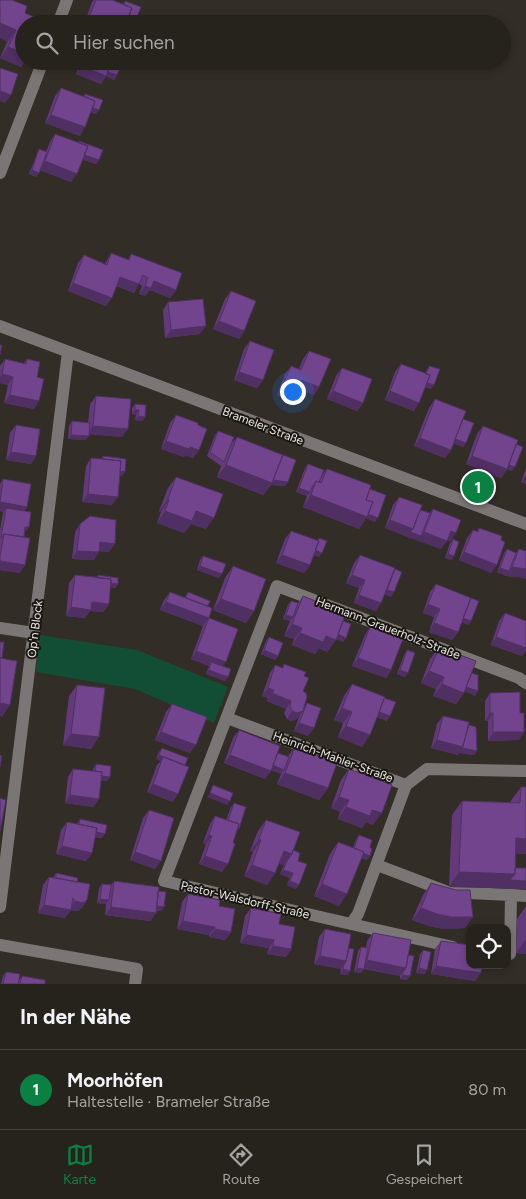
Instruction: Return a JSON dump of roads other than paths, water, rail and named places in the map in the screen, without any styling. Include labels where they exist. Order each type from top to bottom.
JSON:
[{"type":"street","points":[[61,15],[67,0]]},
{"type":"street","points":[[0,173],[40,70]]},
{"type":"street","name":"Brameler Straße","points":[[0,326],[526,524]]},
{"type":"street","name":"Op'n Block","points":[[0,907],[68,352]]},
{"type":"street","name":"Hermann-Grauerholz-Straße","points":[[226,718],[273,584],[519,678],[526,683]]},
{"type":"street","points":[[0,628],[34,633]]},
{"type":"street","name":"Heinrich-Mahler-Straße","points":[[226,718],[406,785],[427,770],[526,771]]},
{"type":"street","name":"Pastor-Walsdorff-Straße","points":[[226,718],[164,881],[460,949]]},
{"type":"street","points":[[351,924],[358,914],[406,785]]},
{"type":"street","points":[[377,865],[448,892],[526,896]]},
{"type":"street","points":[[511,895],[511,924]]},
{"type":"street","points":[[0,945],[137,970],[135,984]]},
{"type":"place","name":"Moorhöfen","points":[[478,487]]}]
